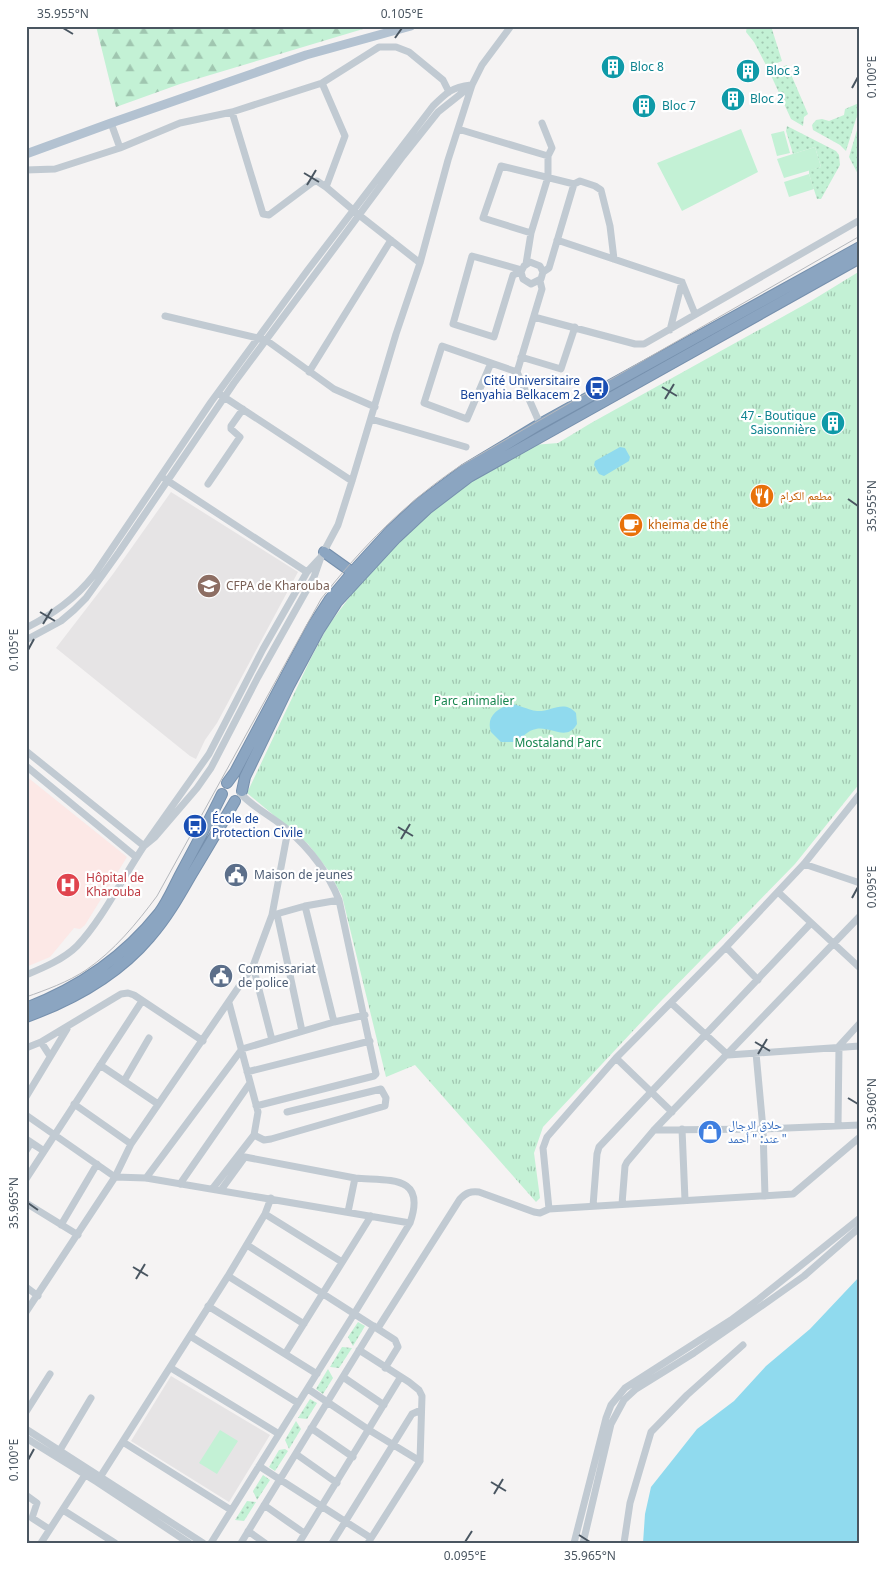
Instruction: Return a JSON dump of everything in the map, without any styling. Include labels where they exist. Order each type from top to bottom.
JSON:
[{"type":"highway","points":[[26,1008],[72,988],[99,971],[143,931],[160,911],[222,794],[223,788],[240,764],[312,627],[341,584],[390,531],[420,503],[464,470],[540,424],[860,247]]},
{"type":"highway","points":[[26,1017],[76,996],[105,978],[127,961],[150,938],[167,916],[239,797],[245,777],[289,686],[319,630],[337,602],[373,562],[427,509],[469,477],[860,258]]},
{"type":"highway","points":[[322,554],[352,572]]},
{"type":"highway","points":[[227,783],[236,784],[239,797]]},
{"type":"highway","points":[[222,794],[228,801],[239,797]]},
{"type":"main road","points":[[26,154],[306,55],[411,26]]},
{"type":"street","points":[[144,846],[155,837],[197,788],[211,768],[258,676],[314,577],[322,554],[338,525],[420,263],[448,160],[472,85],[482,65],[511,26]]},
{"type":"street","points":[[26,170],[55,169],[120,148],[180,123],[232,112],[322,83],[379,47],[396,47],[409,52],[443,80],[449,92]]},
{"type":"street","points":[[322,83],[345,136],[326,187]]},
{"type":"street","points":[[221,395],[266,340],[433,106],[459,86],[472,85]]},
{"type":"street","points":[[26,628],[60,608],[84,587],[164,479],[257,339],[438,112],[472,85]]},
{"type":"street","points":[[232,112],[263,214],[269,215],[315,181],[326,187],[420,263]]},
{"type":"street","points":[[111,123],[120,148]]},
{"type":"street","points":[[542,124],[552,148],[548,156],[548,177],[531,233],[523,269],[523,279],[528,283],[535,284],[540,280],[543,272],[549,268],[574,184]]},
{"type":"street","points":[[458,129],[548,156]]},
{"type":"street","points":[[531,233],[483,218],[501,166],[574,184],[580,182],[602,190],[610,226],[614,258]]},
{"type":"street","points":[[534,317],[637,344],[644,344],[860,220]]},
{"type":"street","points":[[309,372],[391,240]]},
{"type":"street","points":[[557,240],[682,282],[696,314]]},
{"type":"street","points":[[523,269],[472,256],[453,324],[494,337],[513,275],[523,269],[530,262],[537,264],[543,272]]},
{"type":"street","points":[[540,280],[542,289],[517,372],[540,424]]},
{"type":"street","points":[[670,330],[682,282]]},
{"type":"street","points":[[165,316],[266,340],[334,389],[375,407]]},
{"type":"street","points":[[521,358],[561,368],[575,327]]},
{"type":"street","points":[[491,363],[466,419],[424,403],[442,346],[517,372]]},
{"type":"street","points":[[221,395],[352,481]]},
{"type":"street","points":[[208,484],[238,440],[239,434],[231,426],[243,410]]},
{"type":"street","points":[[371,419],[466,448]]},
{"type":"street","points":[[164,479],[307,572]]},
{"type":"street","points":[[26,640],[60,621],[86,598],[109,568],[164,479]]},
{"type":"street","points":[[26,975],[68,954],[94,924],[136,857],[209,754],[263,649],[307,572],[322,554]]},
{"type":"street","points":[[26,751],[144,846]]},
{"type":"street","points":[[26,766],[136,857]]},
{"type":"street","points":[[50,785],[57,776]]},
{"type":"street","points":[[549,1209],[544,1143],[616,1058],[726,947],[804,864],[860,794]]},
{"type":"street","points":[[239,797],[288,830],[320,864],[331,882],[339,900],[365,1015],[376,1074],[256,1106]]},
{"type":"street","points":[[26,1312],[115,1177],[131,1144],[254,966],[275,915],[288,830]]},
{"type":"street","points":[[804,864],[860,884]]},
{"type":"street","points":[[778,892],[860,968]]},
{"type":"street","points":[[275,915],[305,906],[339,900]]},
{"type":"street","points":[[305,906],[334,1022]]},
{"type":"street","points":[[275,915],[302,1031]]},
{"type":"street","points":[[622,1204],[625,1166],[627,1162],[654,1130],[860,916]]},
{"type":"street","points":[[593,1206],[599,1147],[811,923]]},
{"type":"street","points":[[726,947],[758,980]]},
{"type":"street","points":[[254,966],[272,1040]]},
{"type":"street","points":[[26,1048],[69,1026],[122,993],[130,993],[203,1041]]},
{"type":"street","points":[[26,1179],[142,1001]]},
{"type":"street","points":[[213,1188],[254,1135],[258,1112],[229,1003]]},
{"type":"street","points":[[671,1003],[728,1055],[860,1046]]},
{"type":"street","points":[[146,1178],[242,1049],[334,1022],[365,1015]]},
{"type":"street","points":[[838,1126],[839,1046],[860,1023]]},
{"type":"street","points":[[26,1097],[69,1026]]},
{"type":"street","points":[[124,1081],[149,1038]]},
{"type":"street","points":[[247,1072],[370,1041]]},
{"type":"street","points":[[41,1042],[50,1056]]},
{"type":"street","points":[[756,1053],[763,1129],[765,1196]]},
{"type":"street","points":[[616,1058],[672,1112]]},
{"type":"street","points":[[100,1065],[158,1104]]},
{"type":"street","points":[[180,1184],[250,1083]]},
{"type":"street","points":[[254,1135],[264,1140],[271,1139],[385,1106],[386,1098],[380,1088],[287,1112]]},
{"type":"street","points":[[74,1104],[131,1144]]},
{"type":"street","points":[[26,1115],[115,1177],[146,1178],[213,1188],[410,1223]]},
{"type":"street","points":[[654,1130],[763,1129],[860,1125]]},
{"type":"street","points":[[682,1129],[685,1200]]},
{"type":"street","points":[[241,1543],[359,1350],[460,1199],[466,1193],[471,1191],[479,1192],[534,1212],[549,1209],[792,1194],[860,1137]]},
{"type":"street","points":[[26,1140],[44,1151]]},
{"type":"street","points":[[26,1151],[31,1143],[44,1151]]},
{"type":"street","points":[[211,1543],[410,1223],[414,1204],[414,1194],[411,1189],[400,1182],[355,1178],[245,1158],[221,1190]]},
{"type":"street","points":[[61,1225],[96,1164]]},
{"type":"street","points":[[348,1212],[355,1178]]},
{"type":"street","points":[[99,1479],[247,1245],[265,1214],[271,1198]]},
{"type":"street","points":[[26,1203],[78,1235]]},
{"type":"street","points":[[265,1214],[342,1262]]},
{"type":"street","points":[[285,1354],[371,1216]]},
{"type":"street","points":[[574,1543],[606,1418],[619,1394],[632,1383],[705,1337],[760,1299],[860,1218]]},
{"type":"street","points":[[583,1543],[611,1424],[624,1400],[636,1389],[694,1353],[804,1276],[860,1227]]},
{"type":"street","points":[[247,1245],[395,1340],[398,1348],[385,1368]]},
{"type":"street","points":[[228,1276],[304,1324]]},
{"type":"street","points":[[26,1287],[38,1296]]},
{"type":"street","points":[[208,1306],[317,1374]]},
{"type":"street","points":[[190,1336],[298,1404]]},
{"type":"street","points":[[624,1543],[630,1503],[651,1432],[687,1395],[744,1345]]},
{"type":"street","points":[[259,1466],[346,1522],[370,1541],[420,1460],[420,1410],[422,1396],[419,1390],[359,1350]]},
{"type":"street","points":[[170,1368],[279,1434]]},
{"type":"street","points":[[26,1412],[50,1374]]},
{"type":"street","points":[[343,1377],[384,1405]]},
{"type":"street","points":[[299,1543],[400,1378]]},
{"type":"street","points":[[308,1389],[392,1445],[420,1460]]},
{"type":"street","points":[[60,1450],[91,1398]]},
{"type":"street","points":[[332,1543],[412,1414],[420,1410]]},
{"type":"street","points":[[312,1428],[353,1457]]},
{"type":"street","points":[[26,1429],[60,1450],[189,1543]]},
{"type":"street","points":[[26,1438],[86,1475],[99,1479],[203,1543]]},
{"type":"street","points":[[123,1442],[232,1510]]},
{"type":"street","points":[[296,1454],[336,1483]]},
{"type":"street","points":[[41,1543],[86,1475]]},
{"type":"street","points":[[26,1495],[37,1503],[32,1518],[49,1529]]},
{"type":"street","points":[[264,1505],[304,1533]]},
{"type":"street","points":[[63,1510],[115,1543]]},
{"type":"street","points":[[248,1531],[265,1543]]},
{"type":"shaded area","points":[[171,492],[298,572],[196,759],[56,648],[113,574]]},
{"type":"shaded area","name":"Hôpital de Kharouba","points":[[26,776],[127,857],[85,925],[80,929],[74,928],[50,957],[26,967]]},
{"type":"shaded area","points":[[171,1376],[270,1435],[229,1502],[131,1441]]},
{"type":"green space","points":[[96,26],[373,26],[180,84],[116,107]]},
{"type":"green space","points":[[747,26],[771,26],[782,61],[767,67],[754,42],[746,32]]},
{"type":"green space","points":[[787,65],[808,114],[804,117],[803,126],[791,119],[769,71]]},
{"type":"green space","points":[[859,103],[860,106],[846,151],[840,145],[813,130],[812,125],[816,120],[829,121],[844,115],[845,109]]},
{"type":"green space","points":[[860,120],[860,178],[849,157]]},
{"type":"green space","points":[[787,126],[836,151],[839,155],[840,165],[821,199],[817,199],[809,174],[809,170],[821,167],[815,147],[793,154],[786,131]]},
{"type":"green space","points":[[741,129],[758,172],[682,211],[657,163]]},
{"type":"green space","points":[[784,131],[790,153],[777,156],[771,134]]},
{"type":"green space","points":[[815,147],[821,167],[784,178],[777,159]]},
{"type":"green space","points":[[809,174],[814,189],[789,197],[784,182]]},
{"type":"green space","name":"Mostaland Parc","points":[[860,271],[860,783],[795,864],[661,1001],[543,1127],[534,1153],[540,1198],[536,1202],[415,1065],[386,1077],[342,896],[328,870],[308,844],[247,793],[328,626],[360,583],[394,546],[437,505],[471,480],[533,445],[558,443],[811,301]]},
{"type":"green space","points":[[358,1322],[365,1326],[353,1346],[348,1337]]},
{"type":"green space","points":[[342,1347],[352,1348],[339,1368],[330,1367]]},
{"type":"green space","points":[[328,1369],[333,1378],[323,1394],[316,1389]]},
{"type":"green space","points":[[310,1399],[317,1403],[307,1419],[298,1418]]},
{"type":"green space","points":[[296,1421],[301,1429],[289,1449],[285,1440]]},
{"type":"green space","points":[[220,1430],[238,1441],[217,1474],[199,1463]]},
{"type":"green space","points":[[285,1449],[288,1451],[275,1471],[269,1467],[279,1450]]},
{"type":"green space","points":[[263,1475],[270,1480],[257,1500],[253,1491]]},
{"type":"green space","points":[[247,1501],[256,1502],[244,1521],[235,1520]]},
{"type":"water","points":[[620,447],[625,448],[630,457],[629,461],[604,476],[599,474],[594,465],[595,461]]},
{"type":"water","points":[[509,704],[537,711],[562,706],[567,707],[576,713],[577,724],[573,729],[564,733],[536,729],[528,732],[517,742],[501,742],[491,732],[490,722],[496,712]]},
{"type":"water","points":[[860,1276],[860,1543],[643,1543],[645,1514],[651,1487],[697,1429],[734,1401],[766,1366],[810,1329]]},
{"type":"tram line","points":[[26,997],[64,982],[96,962],[125,936],[157,896],[321,599],[368,544],[403,510],[460,466],[860,236]]},
{"type":"place","name":"Bloc 8","points":[[613,67]]},
{"type":"place","name":"Bloc 3","points":[[748,71]]},
{"type":"place","name":"Bloc 2","points":[[733,99]]},
{"type":"place","name":"Bloc 7","points":[[644,106]]},
{"type":"place","name":"Cité Universitaire Benyahia Belkacem 2","points":[[597,388]]},
{"type":"place","name":"47 - Boutique Saisonnière","points":[[833,423]]},
{"type":"place","name":"مطعم الكرام","points":[[762,496]]},
{"type":"place","name":"kheima de thé","points":[[631,525]]},
{"type":"place","name":"CFPA de Kharouba","points":[[209,586]]},
{"type":"place","name":"École de Protection Civile","points":[[195,826]]},
{"type":"place","name":"Maison de jeunes","points":[[236,875]]},
{"type":"place","name":"Hôpital de Kharouba","points":[[68,885]]},
{"type":"place","name":"Commissariat de police","points":[[221,976]]},
{"type":"place","name":"حلاق الرجال عند: \" أحمد \"","points":[[710,1132]]},
{"type":"park label","name":"Parc animalier","points":[[474,701]]}]
